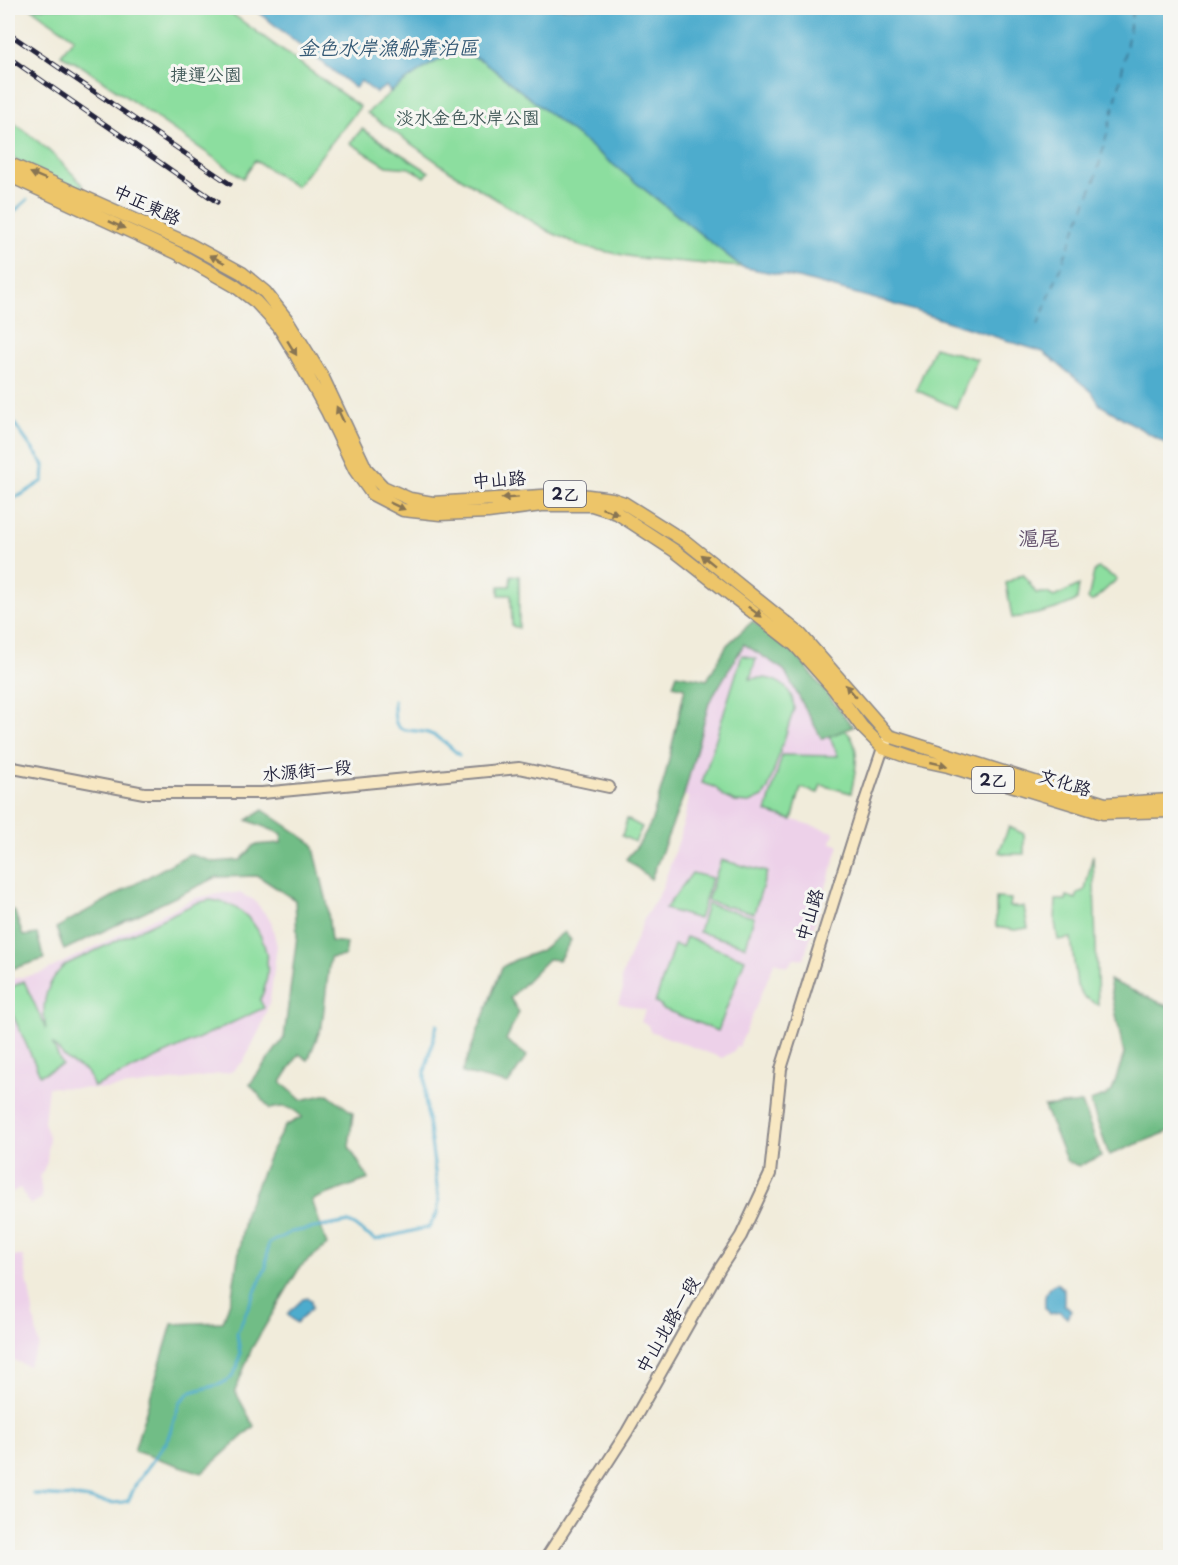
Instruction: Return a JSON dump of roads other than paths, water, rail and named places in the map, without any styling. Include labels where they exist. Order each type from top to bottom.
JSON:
[{"type":"main road","name":"中正東路","points":[[8,163],[189,244],[242,273],[265,292]]},
{"type":"main road","name":"中正東路","points":[[8,175],[177,253],[235,286],[256,302]]},
{"type":"main road","name":"中山路","points":[[265,292],[287,320],[323,378],[366,469],[383,487],[410,500],[433,503],[573,494],[612,499],[624,503],[684,540],[801,634],[889,736],[883,747],[781,1069],[778,1094]]},
{"type":"main road","name":"中山路","points":[[256,302],[279,327],[296,355],[327,411],[355,470],[372,494],[403,510],[440,514],[488,512],[542,505],[592,505],[617,513],[675,551],[795,645],[834,689],[862,727],[883,747]]},
{"type":"main road","name":"文化路","points":[[889,736],[1105,804],[1170,800]]},
{"type":"main road","name":"文化路","points":[[883,747],[911,758],[948,766],[1103,813],[1170,811]]},
{"type":"main road","name":"水源街一段","points":[[8,767],[144,793],[262,793],[519,768],[609,787]]},
{"type":"main road","name":"中山北路一段","points":[[546,1557],[627,1432],[754,1213],[770,1174],[778,1094]]},
{"type":"water","name":"金色水岸漁船靠泊區","points":[[253,8],[359,8],[369,13],[383,11],[386,8],[1170,8],[1170,446],[1100,405],[1092,392],[1043,352],[890,303],[802,279],[742,267],[483,61],[463,54],[448,56],[431,64],[390,92],[386,86],[376,93],[361,81],[355,88]]},
{"type":"water","points":[[1057,1283],[1064,1290],[1064,1305],[1071,1310],[1067,1318],[1060,1312],[1050,1314],[1045,1308],[1046,1293]]},
{"type":"water","points":[[303,1299],[311,1300],[312,1308],[296,1323],[287,1314]]},
{"type":"waterway","points":[[8,217],[27,200]]},
{"type":"waterway","points":[[8,415],[44,465],[43,481],[21,495],[8,500]]},
{"type":"waterway","points":[[394,701],[394,713],[398,726],[402,729],[433,735],[459,755]]},
{"type":"waterway","points":[[34,1494],[109,1502],[128,1501],[137,1482],[167,1441],[180,1402],[191,1392],[221,1384],[231,1378],[237,1368],[240,1354],[237,1333],[266,1267],[268,1244],[291,1232],[349,1222],[375,1240],[429,1227],[437,1213],[439,1201],[425,1098],[425,1071],[437,1025]]},
{"type":"railway","points":[[8,33],[230,184]]},
{"type":"railway","points":[[8,57],[217,202]]},
{"type":"district","name":"滬尾","points":[[1039,539]]},
{"type":"park label","name":"捷運公園","points":[[206,75]]},
{"type":"park label","name":"淡水金色水岸公園","points":[[468,118]]}]
